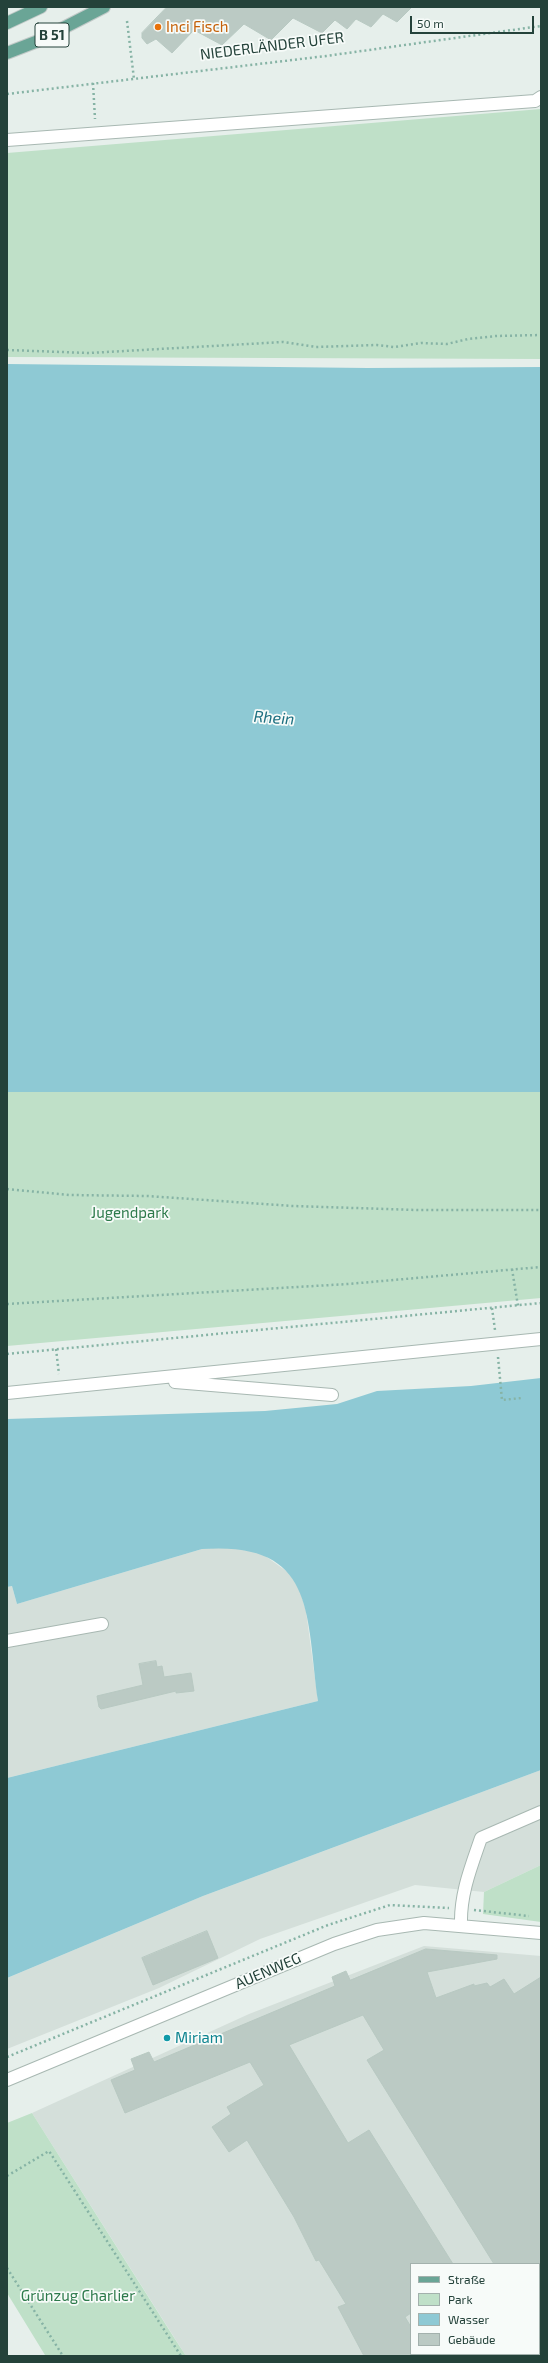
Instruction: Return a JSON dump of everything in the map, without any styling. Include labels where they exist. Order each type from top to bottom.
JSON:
[{"type":"main road","name":"B 51","points":[[7,23],[41,7]]},
{"type":"main road","name":"B 51","points":[[7,53],[38,42],[99,10]]},
{"type":"street","points":[[7,140],[535,101],[541,97]]},
{"type":"street","points":[[7,1393],[541,1339]]},
{"type":"street","points":[[145,1380],[332,1395]]},
{"type":"street","points":[[7,1641],[102,1624]]},
{"type":"street","points":[[461,1925],[460,1908],[466,1882],[481,1838],[541,1812]]},
{"type":"street","name":"AUENWEG","points":[[7,2080],[334,1944],[377,1930],[424,1923],[541,1933]]},
{"type":"path","points":[[127,21],[134,78]]},
{"type":"path","name":"NIEDERLÄNDER UFER","points":[[7,94],[326,56],[541,27]]},
{"type":"path","points":[[93,83],[95,122]]},
{"type":"path","points":[[7,350],[89,354],[283,342],[316,347],[377,345],[394,347],[421,343],[447,344],[468,339],[496,336],[541,336]]},
{"type":"path","points":[[7,1189],[69,1195],[147,1196],[293,1206],[417,1210],[541,1210]]},
{"type":"path","points":[[7,1304],[348,1284],[541,1267]]},
{"type":"path","points":[[512,1269],[518,1306]]},
{"type":"path","points":[[7,1354],[541,1303]]},
{"type":"path","points":[[492,1308],[502,1400],[522,1398]]},
{"type":"path","points":[[56,1349],[61,1388]]},
{"type":"path","points":[[7,2057],[328,1925],[390,1905],[460,1908],[532,1916]]},
{"type":"path","points":[[7,2176],[49,2151],[181,2356]]},
{"type":"path","points":[[7,2268],[63,2356]]},
{"type":"shaded area","points":[[226,1547],[261,1553],[289,1573],[299,1587],[306,1611],[318,1701],[7,1778],[7,1587],[12,1586],[17,1604],[202,1549]]},
{"type":"shaded area","points":[[541,1770],[541,1865],[484,1892],[415,1885],[260,1939],[159,1988],[7,2049],[7,1978],[203,1896]]},
{"type":"shaded area","points":[[424,1946],[541,1956],[541,2356],[186,2356],[32,2113],[249,2014]]},
{"type":"green space","points":[[541,109],[541,359],[7,357],[7,153]]},
{"type":"green space","name":"Jugendpark","points":[[7,1092],[541,1092],[541,1298],[7,1346]]},
{"type":"green space","points":[[541,1865],[541,1922],[483,1914],[484,1892]]},
{"type":"green space","name":"Grünzug Charlier","points":[[32,2113],[186,2356],[45,2355],[7,2293],[7,2123]]},
{"type":"water","name":"Rhein","points":[[7,364],[368,368],[541,367],[541,1092],[7,1092]]},
{"type":"water","points":[[541,1378],[541,1770],[203,1896],[7,1978],[7,1778],[318,1701],[311,1639],[306,1612],[298,1589],[286,1570],[267,1557],[239,1550],[202,1549],[17,1604],[12,1586],[7,1587],[7,1419],[265,1411],[337,1404],[377,1391],[471,1386]]},
{"type":"building","points":[[167,7],[412,7],[397,22],[383,14],[371,27],[356,19],[347,29],[335,20],[322,33],[293,18],[271,40],[244,24],[222,45],[194,30],[172,53],[156,39],[147,44],[142,38],[142,33]]},
{"type":"building","points":[[156,1661],[157,1667],[162,1666],[164,1677],[191,1673],[194,1691],[176,1693],[176,1691],[101,1709],[99,1707],[97,1696],[143,1685],[139,1664]]},
{"type":"building","points":[[207,1931],[218,1958],[153,1985],[142,1958]]},
{"type":"building","points":[[426,1949],[497,1955],[497,1959],[427,1972],[436,1998],[474,1984],[474,1986],[487,1983],[490,1987],[504,1979],[514,1994],[541,1977],[541,2264],[493,2263],[367,2060],[384,2050],[363,2015],[289,2045],[348,2143],[369,2130],[452,2263],[410,2263],[410,2314],[405,2317],[410,2325],[411,2356],[364,2356],[338,2307],[346,2304],[319,2260],[316,2261],[294,2217],[247,2140],[229,2152],[212,2127],[231,2114],[227,2107],[264,2085],[250,2062],[125,2113],[111,2080],[135,2070],[131,2059],[149,2052],[154,2062],[335,1986],[332,1977],[346,1971],[350,1980]]},
{"type":"place","name":"Inci Fisch","points":[[158,27]]},
{"type":"place","name":"Miriam","points":[[167,2038]]}]
